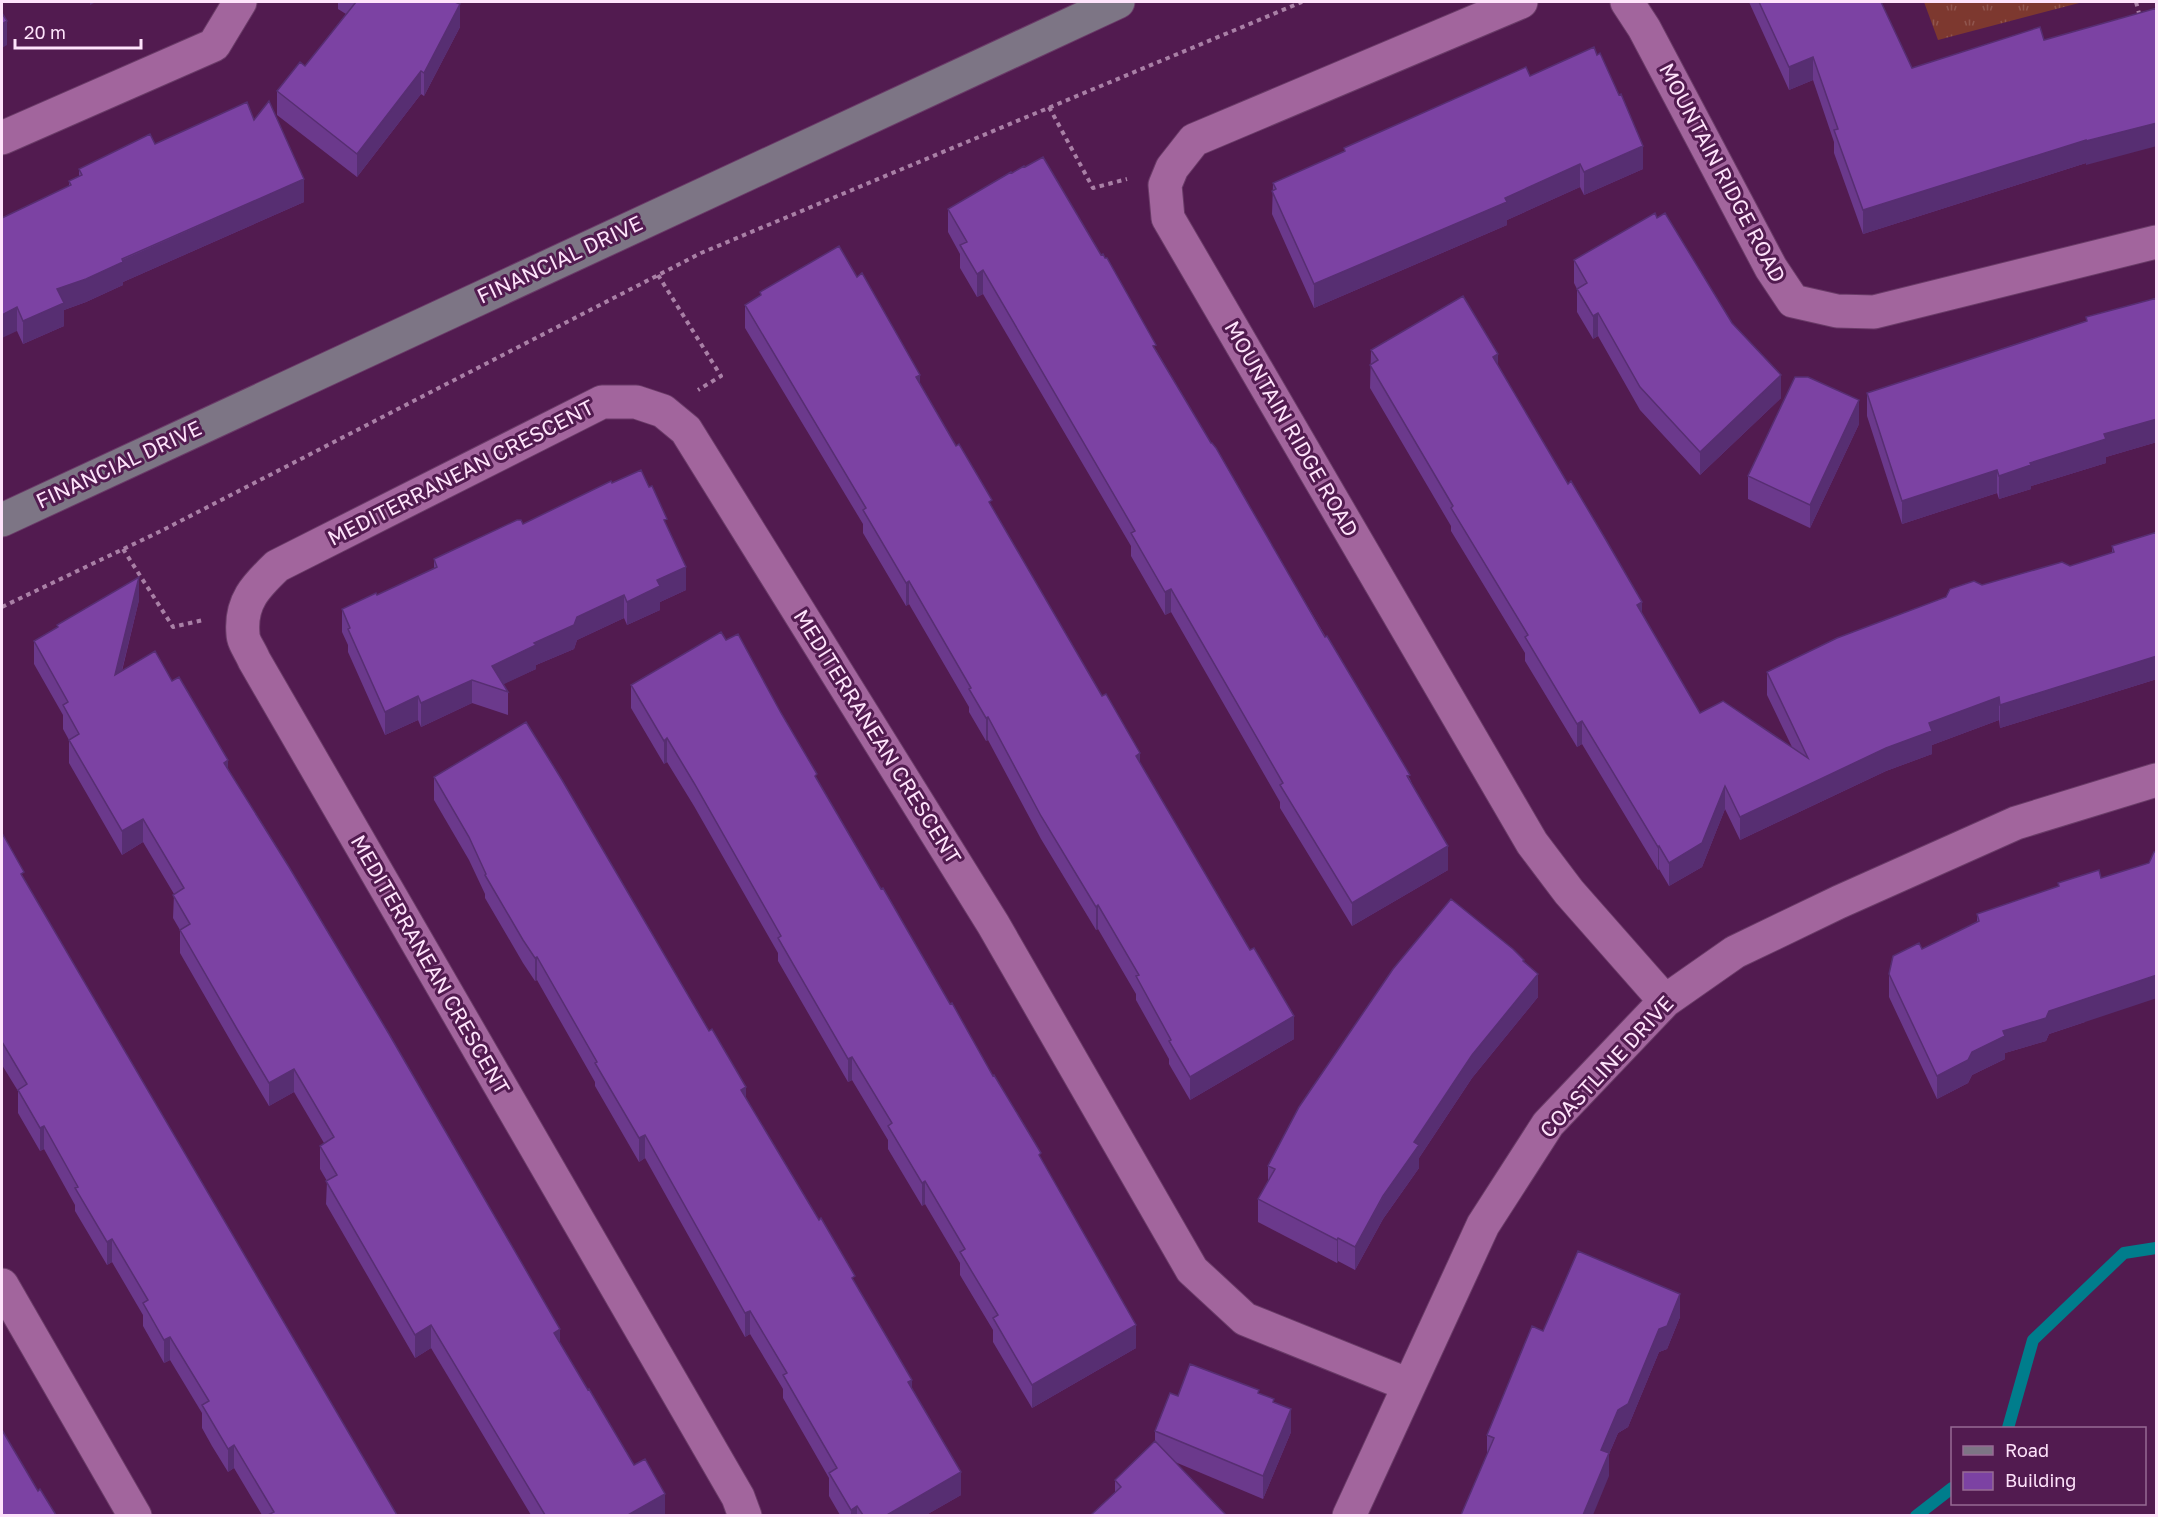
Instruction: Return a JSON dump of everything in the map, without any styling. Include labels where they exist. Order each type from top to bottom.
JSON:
[{"type":"street","points":[[2,138],[214,45],[240,2]]},
{"type":"street","name":"FINANCIAL DRIVE","points":[[2,520],[1118,2]]},
{"type":"street","name":"MOUNTAIN RIDGE ROAD","points":[[1521,2],[1194,140],[1172,168],[1165,184],[1168,218],[1532,843],[1569,892],[1665,1001]]},
{"type":"street","name":"MOUNTAIN RIDGE ROAD","points":[[1627,2],[1644,28],[1771,268],[1792,300],[1837,311],[1874,312],[2157,242]]},
{"type":"street","name":"MEDITERRANEAN CRESCENT","points":[[745,1515],[738,1497],[242,636],[245,610],[252,590],[277,566],[602,402],[636,402],[663,411],[686,430],[993,924],[1192,1270],[1245,1319],[1409,1385]]},
{"type":"street","name":"COASTLINE DRIVE","points":[[1349,1515],[1483,1225],[1548,1125],[1665,1001],[1735,952],[1839,902],[2016,823],[2157,780]]},
{"type":"street","points":[[2,1285],[135,1515]]},
{"type":"path","points":[[2,607],[123,549],[700,253],[1302,2]]},
{"type":"path","points":[[2136,2],[2141,22]]},
{"type":"path","points":[[1049,107],[1093,188],[1172,168]]},
{"type":"path","points":[[658,275],[721,376],[663,411]]},
{"type":"path","points":[[123,549],[173,627],[245,610]]},
{"type":"green space","points":[[1924,2],[2083,2],[1938,40]]},
{"type":"building","points":[[356,2],[455,2],[460,4],[424,73],[421,71],[357,154],[277,91],[300,62],[305,66]]},
{"type":"building","points":[[1759,2],[1881,2],[1912,68],[2040,27],[2044,40],[2157,8],[2157,123],[2086,140],[1863,210],[1834,130],[1838,129],[1813,57],[1789,67]]},
{"type":"building","points":[[2,13],[7,21],[2,24]]},
{"type":"building","points":[[1594,47],[1597,55],[1600,53],[1619,95],[1621,94],[1643,146],[1584,172],[1580,164],[1505,198],[1507,202],[1314,284],[1272,191],[1276,189],[1273,183],[1345,151],[1344,148],[1526,67],[1530,76]]},
{"type":"building","points":[[269,101],[304,179],[122,259],[123,262],[86,279],[57,289],[64,303],[23,321],[17,307],[2,315],[2,218],[71,185],[69,181],[82,175],[79,169],[150,134],[155,144],[247,102],[254,120]]},
{"type":"building","points":[[1043,157],[1101,255],[1107,258],[1156,345],[1153,346],[1216,448],[1325,637],[1327,636],[1410,775],[1407,776],[1448,846],[1352,903],[1280,785],[1283,783],[1171,589],[1165,592],[1131,533],[1135,531],[983,270],[977,274],[960,245],[967,242],[948,209],[1011,172]]},
{"type":"building","points":[[1655,213],[1657,218],[1665,213],[1732,323],[1781,375],[1700,452],[1640,387],[1598,313],[1593,316],[1577,289],[1587,283],[1574,260]]},
{"type":"building","points":[[839,246],[857,277],[862,273],[920,375],[916,377],[956,446],[959,444],[992,500],[989,502],[1102,696],[1106,694],[1140,753],[1136,756],[1250,950],[1254,948],[1294,1016],[1190,1077],[1136,976],[1139,975],[1098,905],[1096,907],[1041,816],[988,717],[986,718],[969,689],[971,688],[909,581],[906,583],[863,510],[866,508],[745,305],[761,295],[760,292]]},
{"type":"building","points":[[1463,296],[1498,354],[1493,357],[1568,484],[1571,481],[1642,602],[1637,605],[1700,713],[1723,701],[1808,758],[1767,672],[1837,638],[1946,597],[1950,589],[1974,581],[1982,585],[2062,562],[2070,566],[2114,552],[2112,546],[2157,532],[2157,656],[2000,705],[1999,697],[1929,723],[1932,731],[1886,748],[1740,817],[1725,786],[1702,843],[1669,863],[1582,721],[1577,724],[1525,637],[1528,635],[1451,508],[1453,506],[1370,365],[1378,360],[1371,350]]},
{"type":"building","points":[[2157,298],[2157,419],[2104,434],[2106,439],[2030,463],[2031,465],[1999,476],[1997,470],[1902,501],[1867,393],[2087,321],[2086,317]]},
{"type":"building","points":[[1795,377],[1808,377],[1859,400],[1810,505],[1748,476]]},
{"type":"building","points":[[641,470],[649,487],[652,486],[667,519],[664,520],[686,567],[657,580],[660,586],[627,602],[624,595],[577,617],[574,625],[492,666],[508,692],[472,680],[421,703],[418,696],[385,712],[348,629],[350,628],[342,609],[437,567],[434,559],[517,520],[521,520],[523,524],[611,481],[612,483]]},
{"type":"building","points":[[139,577],[115,675],[155,651],[172,681],[179,677],[228,760],[224,763],[389,1034],[560,1329],[554,1333],[634,1465],[645,1459],[665,1494],[628,1515],[545,1515],[431,1325],[415,1335],[326,1181],[337,1175],[320,1146],[334,1137],[294,1069],[269,1083],[180,930],[190,924],[173,895],[184,888],[143,819],[122,831],[69,740],[79,734],[63,705],[68,702],[34,641]]},
{"type":"building","points":[[721,632],[726,640],[738,634],[817,774],[815,776],[1041,1153],[1039,1155],[1136,1325],[1032,1385],[993,1318],[998,1315],[960,1252],[965,1249],[925,1181],[922,1183],[888,1126],[892,1123],[852,1057],[848,1059],[778,938],[781,936],[694,783],[667,738],[664,741],[631,685]]},
{"type":"building","points":[[526,722],[709,1031],[712,1029],[746,1087],[741,1090],[855,1276],[852,1278],[912,1380],[908,1382],[961,1472],[887,1515],[863,1515],[857,1506],[851,1510],[829,1473],[837,1468],[783,1375],[787,1373],[750,1311],[745,1313],[645,1135],[639,1138],[537,957],[535,958],[523,940],[485,875],[469,837],[434,777]]},
{"type":"building","points":[[2,833],[24,872],[21,874],[397,1515],[268,1515],[274,1512],[234,1445],[228,1449],[202,1405],[209,1401],[170,1337],[164,1340],[143,1303],[148,1300],[112,1239],[107,1242],[75,1188],[78,1187],[44,1126],[40,1128],[18,1090],[27,1084],[2,1042]]},
{"type":"building","points":[[2154,852],[2157,852],[2157,975],[2049,1011],[2046,1018],[2003,1031],[2005,1036],[1972,1052],[1968,1060],[1937,1076],[1889,974],[1893,956],[1919,943],[1922,949],[1979,921],[1977,914],[2059,886],[2058,883],[2099,870],[2101,878],[2149,863]]},
{"type":"building","points":[[1451,899],[1513,949],[1538,974],[1472,1055],[1414,1142],[1419,1145],[1383,1196],[1355,1247],[1258,1199],[1275,1169],[1268,1166],[1299,1107],[1393,969]]},
{"type":"building","points":[[1578,1251],[1680,1294],[1667,1326],[1659,1329],[1628,1404],[1618,1410],[1601,1450],[1609,1453],[1583,1515],[1461,1515],[1494,1438],[1487,1435],[1532,1326],[1543,1331]]},
{"type":"building","points":[[1190,1364],[1259,1390],[1258,1393],[1274,1399],[1273,1402],[1291,1409],[1263,1476],[1155,1431],[1170,1393],[1178,1396]]},
{"type":"building","points":[[2,1430],[38,1491],[40,1489],[56,1515],[2,1515]]},
{"type":"building","points":[[1155,1441],[1226,1515],[1091,1515],[1121,1487],[1115,1480]]},
{"type":"waterway","points":[[2008,1427],[2033,1340],[2124,1253],[2156,1248]]},
{"type":"waterway","points":[[1916,1516],[1951,1489]]}]
